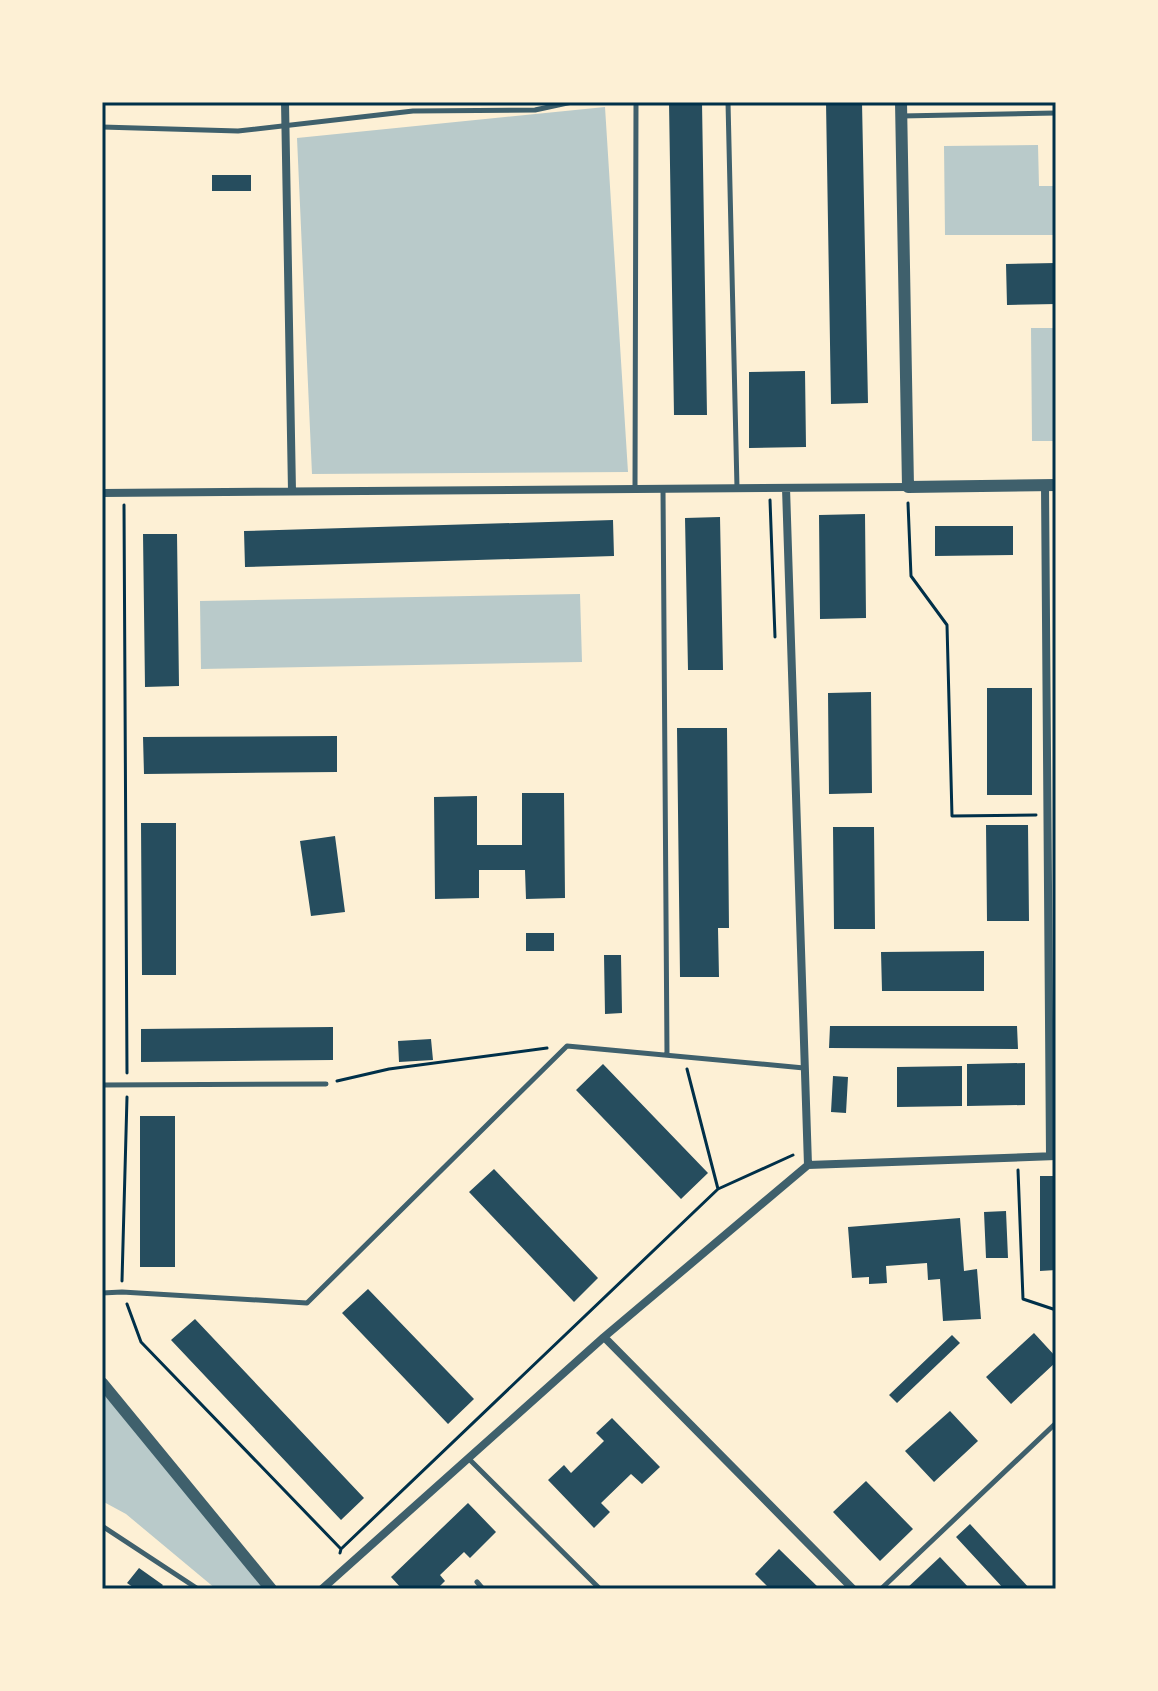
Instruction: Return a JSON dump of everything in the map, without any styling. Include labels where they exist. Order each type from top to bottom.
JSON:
[{"type":"street","points":[[285,102],[292,491]]},
{"type":"street","points":[[901,109],[908,487]]},
{"type":"street","points":[[102,493],[1050,485],[1047,815],[1053,1156],[808,1165],[604,1337],[322,1589]]},
{"type":"street","points":[[786,488],[808,1165]]},
{"type":"street","points":[[604,1337],[853,1589]]},
{"type":"street","points":[[102,1383],[271,1589]]},
{"type":"lane","points":[[102,127],[238,131],[413,111],[535,110],[572,102]]},
{"type":"lane","points":[[635,488],[636,102]]},
{"type":"lane","points":[[728,102],[737,488]]},
{"type":"lane","points":[[901,109],[1056,113]]},
{"type":"lane","points":[[663,488],[667,1055]]},
{"type":"lane","points":[[102,1293],[307,1303],[567,1046],[805,1068]]},
{"type":"lane","points":[[102,1085],[326,1084]]},
{"type":"lane","points":[[881,1589],[1056,1423]]},
{"type":"lane","points":[[468,1458],[600,1589]]},
{"type":"lane","points":[[102,1526],[198,1589]]},
{"type":"lane","points":[[477,1582],[483,1589]]},
{"type":"path","points":[[908,487],[911,576],[947,625],[952,816],[1047,815]]},
{"type":"path","points":[[326,1084],[389,1069],[567,1046]]},
{"type":"path","points":[[684,1057],[718,1189]]},
{"type":"path","points":[[341,1549],[718,1189],[796,1154]]},
{"type":"path","points":[[1018,1170],[1023,1299],[1056,1310]]},
{"type":"shaded area","points":[[605,107],[628,472],[312,474],[297,138]]},
{"type":"shaded area","points":[[1038,145],[1039,186],[1056,186],[1056,235],[945,235],[944,146]]},
{"type":"shaded area","points":[[1031,328],[1056,328],[1056,441],[1032,441]]},
{"type":"shaded area","points":[[580,594],[582,662],[201,669],[200,601]]},
{"type":"shaded area","points":[[102,1393],[188,1485],[267,1589],[216,1589],[126,1514],[102,1501]]},
{"type":"building","points":[[669,102],[702,102],[707,415],[674,415]]},
{"type":"building","points":[[826,102],[862,102],[868,403],[831,404]]},
{"type":"building","points":[[212,175],[251,175],[251,191],[212,191]]},
{"type":"building","points":[[1056,263],[1056,304],[1007,305],[1006,264]]},
{"type":"building","points":[[805,371],[806,447],[749,448],[749,372]]},
{"type":"building","points":[[865,514],[866,618],[820,619],[819,515]]},
{"type":"building","points":[[720,517],[723,670],[688,670],[685,518]]},
{"type":"building","points":[[613,520],[614,556],[245,567],[244,531]]},
{"type":"building","points":[[935,526],[1013,526],[1013,555],[935,556]]},
{"type":"building","points":[[143,534],[177,534],[179,686],[145,687]]},
{"type":"building","points":[[987,688],[1032,688],[1032,795],[987,795]]},
{"type":"building","points":[[871,692],[872,793],[829,794],[828,693]]},
{"type":"building","points":[[677,728],[727,728],[729,928],[718,928],[719,977],[680,977]]},
{"type":"building","points":[[337,736],[337,772],[144,774],[143,737]]},
{"type":"building","points":[[522,793],[564,793],[565,898],[526,899],[525,870],[479,870],[479,898],[435,899],[434,797],[477,796],[477,845],[522,845]]},
{"type":"building","points":[[141,823],[176,823],[176,975],[142,975]]},
{"type":"building","points":[[986,825],[1028,825],[1029,921],[987,921]]},
{"type":"building","points":[[833,827],[874,827],[875,929],[834,929]]},
{"type":"building","points":[[335,836],[345,912],[311,916],[300,841]]},
{"type":"building","points":[[526,933],[554,933],[554,951],[526,951]]},
{"type":"building","points":[[984,951],[984,991],[882,991],[881,952]]},
{"type":"building","points":[[604,955],[621,955],[622,1013],[605,1014]]},
{"type":"building","points":[[830,1026],[1017,1026],[1018,1049],[829,1048]]},
{"type":"building","points":[[333,1027],[333,1060],[141,1062],[141,1029]]},
{"type":"building","points":[[431,1039],[433,1060],[399,1062],[398,1041]]},
{"type":"building","points":[[1025,1063],[1025,1105],[967,1106],[967,1064]]},
{"type":"building","points":[[603,1064],[708,1173],[681,1199],[576,1090]]},
{"type":"building","points":[[962,1066],[962,1106],[897,1107],[897,1067]]},
{"type":"building","points":[[833,1076],[848,1077],[846,1113],[831,1112]]},
{"type":"building","points":[[140,1116],[175,1116],[175,1267],[140,1267]]},
{"type":"building","points":[[494,1169],[598,1278],[574,1302],[469,1192]]},
{"type":"building","points":[[1040,1176],[1056,1176],[1056,1270],[1040,1271]]},
{"type":"building","points":[[1006,1211],[1008,1258],[986,1258],[984,1212]]},
{"type":"building","points":[[960,1218],[964,1271],[977,1269],[981,1319],[943,1321],[940,1279],[928,1280],[927,1263],[886,1266],[887,1283],[869,1284],[869,1277],[852,1278],[848,1227]]},
{"type":"building","points":[[368,1289],[474,1399],[448,1424],[342,1313]]},
{"type":"building","points":[[195,1319],[364,1498],[341,1520],[171,1340]]},
{"type":"building","points":[[1034,1333],[1056,1357],[1056,1362],[1011,1404],[986,1377]]},
{"type":"building","points":[[952,1335],[960,1343],[897,1403],[889,1395]]},
{"type":"building","points":[[950,1411],[978,1441],[934,1482],[905,1451]]},
{"type":"building","points":[[612,1418],[660,1467],[642,1484],[631,1474],[601,1503],[610,1512],[594,1528],[548,1480],[564,1465],[571,1473],[604,1441],[596,1433]]},
{"type":"building","points":[[866,1481],[913,1529],[880,1561],[833,1512]]},
{"type":"building","points":[[468,1503],[496,1532],[470,1558],[464,1552],[440,1575],[445,1581],[437,1589],[402,1589],[391,1577]]},
{"type":"building","points":[[970,1524],[1030,1589],[1004,1589],[956,1537]]},
{"type":"building","points":[[779,1549],[820,1589],[770,1589],[755,1574]]},
{"type":"building","points":[[940,1557],[970,1589],[906,1589]]},
{"type":"building","points":[[139,1568],[163,1585],[160,1589],[136,1589],[127,1583]]}]
